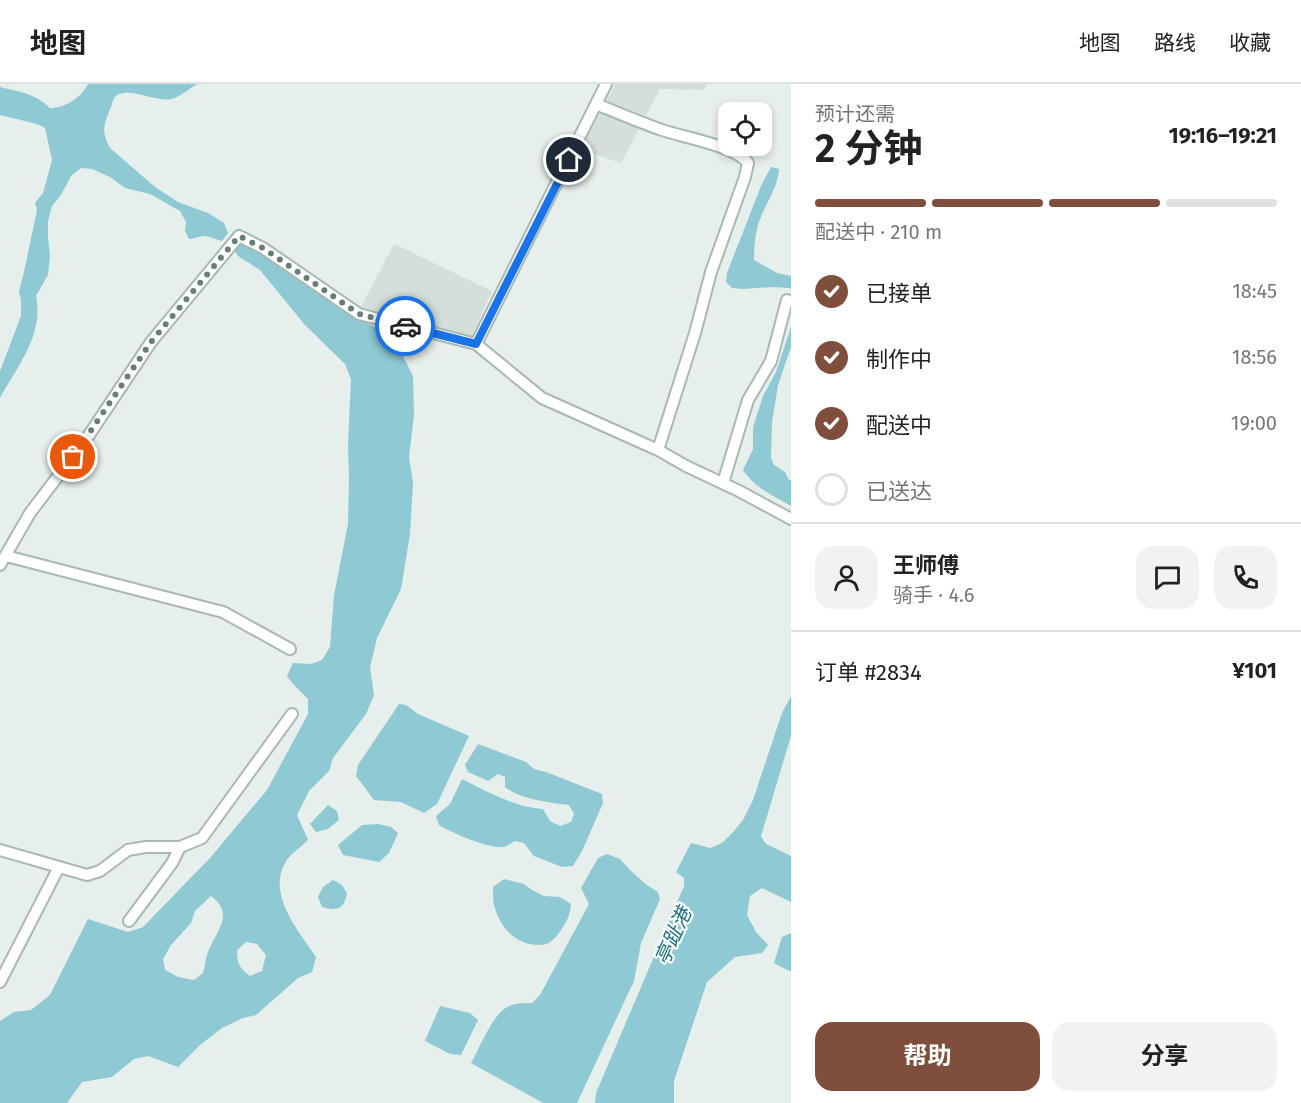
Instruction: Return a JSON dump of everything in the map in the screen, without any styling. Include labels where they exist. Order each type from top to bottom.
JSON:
[{"type":"street","points":[[476,344],[606,84]]},
{"type":"street","points":[[596,104],[664,131],[701,140],[744,157],[748,163],[711,272],[658,450]]},
{"type":"street","points":[[290,649],[223,612],[3,560],[30,513],[87,438],[151,342],[239,236],[263,248],[359,314],[476,344],[542,398],[658,450],[791,519]]},
{"type":"street","points":[[723,483],[748,400],[771,361],[787,300]]},
{"type":"street","points":[[0,850],[87,875],[100,871],[128,850],[146,847],[180,847],[202,838],[292,714]]},
{"type":"street","points":[[129,921],[172,862],[180,847]]},
{"type":"street","points":[[0,982],[59,867]]},
{"type":"shaded area","points":[[615,84],[706,84],[704,90],[660,89],[621,163],[581,150]]},
{"type":"shaded area","points":[[394,244],[492,291],[471,338],[361,307]]},
{"type":"water","points":[[88,84],[197,84],[172,99],[165,100],[133,93],[119,94],[114,98],[104,130],[110,148],[155,187],[178,202],[208,213],[224,223],[228,233],[222,241],[204,236],[189,239],[185,231],[186,222],[180,211],[150,194],[125,188],[110,177],[92,169],[81,168],[71,176],[52,206],[48,221],[50,255],[48,275],[36,296],[36,324],[33,337],[0,398],[0,371],[21,316],[19,291],[37,210],[35,203],[43,193],[52,160],[45,128],[0,115],[0,87],[32,96],[50,108],[72,101]]},
{"type":"water","points":[[771,167],[779,169],[778,176],[758,227],[754,260],[777,273],[791,276],[791,289],[732,288],[726,282],[727,273],[761,186]]},
{"type":"water","points":[[240,241],[271,259],[352,316],[375,327],[402,354],[413,376],[414,415],[409,457],[413,483],[410,534],[401,589],[377,638],[370,667],[374,695],[366,714],[333,758],[329,771],[309,791],[297,815],[308,840],[287,860],[280,875],[282,900],[287,912],[316,957],[312,972],[298,978],[256,1015],[243,1018],[222,1028],[200,1045],[178,1067],[148,1056],[134,1059],[112,1077],[82,1082],[67,1103],[0,1103],[0,1021],[14,1012],[31,1010],[50,995],[88,919],[128,932],[143,927],[210,858],[267,790],[308,714],[308,699],[287,676],[293,663],[311,664],[322,660],[330,647],[334,595],[348,524],[351,379],[345,364],[305,325],[260,270],[238,256],[233,249]],"holes":[[[211,896],[219,903],[223,917],[207,955],[203,973],[194,980],[178,977],[165,970],[163,959],[171,945],[191,923],[195,911]],[[246,942],[257,944],[266,955],[262,971],[250,976],[241,968],[237,958],[237,950]]]},
{"type":"water","points":[[791,327],[791,347],[778,385],[772,422],[771,458],[774,465],[785,472],[791,480],[791,506],[759,487],[743,470],[753,449],[753,427],[763,396],[776,372]]},
{"type":"water","points":[[791,696],[791,736],[761,836],[773,855],[791,869],[791,902],[762,888],[750,896],[747,915],[756,932],[768,945],[762,953],[735,957],[707,982],[674,1081],[674,1103],[595,1103],[596,1093],[684,886],[684,878],[676,872],[691,843],[710,848],[722,843],[743,820],[753,800],[782,713]]},
{"type":"water","points":[[399,704],[406,705],[418,714],[469,736],[437,804],[424,813],[401,802],[374,800],[356,776],[358,765]]},
{"type":"water","points":[[478,744],[526,762],[534,769],[602,794],[603,803],[573,866],[562,867],[534,856],[524,843],[515,841],[507,846],[495,847],[461,836],[439,825],[436,816],[450,804],[462,779],[511,802],[543,809],[550,821],[560,826],[571,822],[574,814],[569,805],[544,802],[518,795],[505,787],[505,777],[498,774],[488,781],[468,772],[465,765]]},
{"type":"water","points":[[328,805],[337,811],[339,820],[328,829],[316,832],[310,824]]},
{"type":"water","points":[[378,824],[391,827],[398,833],[389,853],[379,862],[343,855],[338,845],[362,825]]},
{"type":"water","points":[[607,854],[620,859],[632,872],[658,892],[660,899],[641,943],[634,981],[577,1103],[543,1103],[471,1063],[490,1027],[504,1009],[521,1003],[532,1003],[540,995],[589,904],[581,888],[598,858]]},
{"type":"water","points":[[504,879],[524,884],[544,896],[560,897],[571,904],[567,921],[552,941],[541,945],[523,942],[503,925],[494,905],[493,887]]},
{"type":"water","points":[[333,880],[342,885],[347,893],[346,899],[342,906],[336,909],[322,907],[318,897],[323,887]]},
{"type":"water","points":[[791,933],[791,971],[774,963],[782,937]]},
{"type":"water","points":[[440,1006],[470,1013],[478,1020],[461,1055],[450,1054],[425,1041]]},
{"type":"waterway","name":"亭趾港","points":[[754,847],[791,865]]},
{"type":"way so far","points":[[73,457],[151,342],[239,236],[263,248],[359,314],[405,326]]},
{"type":"route","points":[[405,326],[476,344],[569,160]]}]
